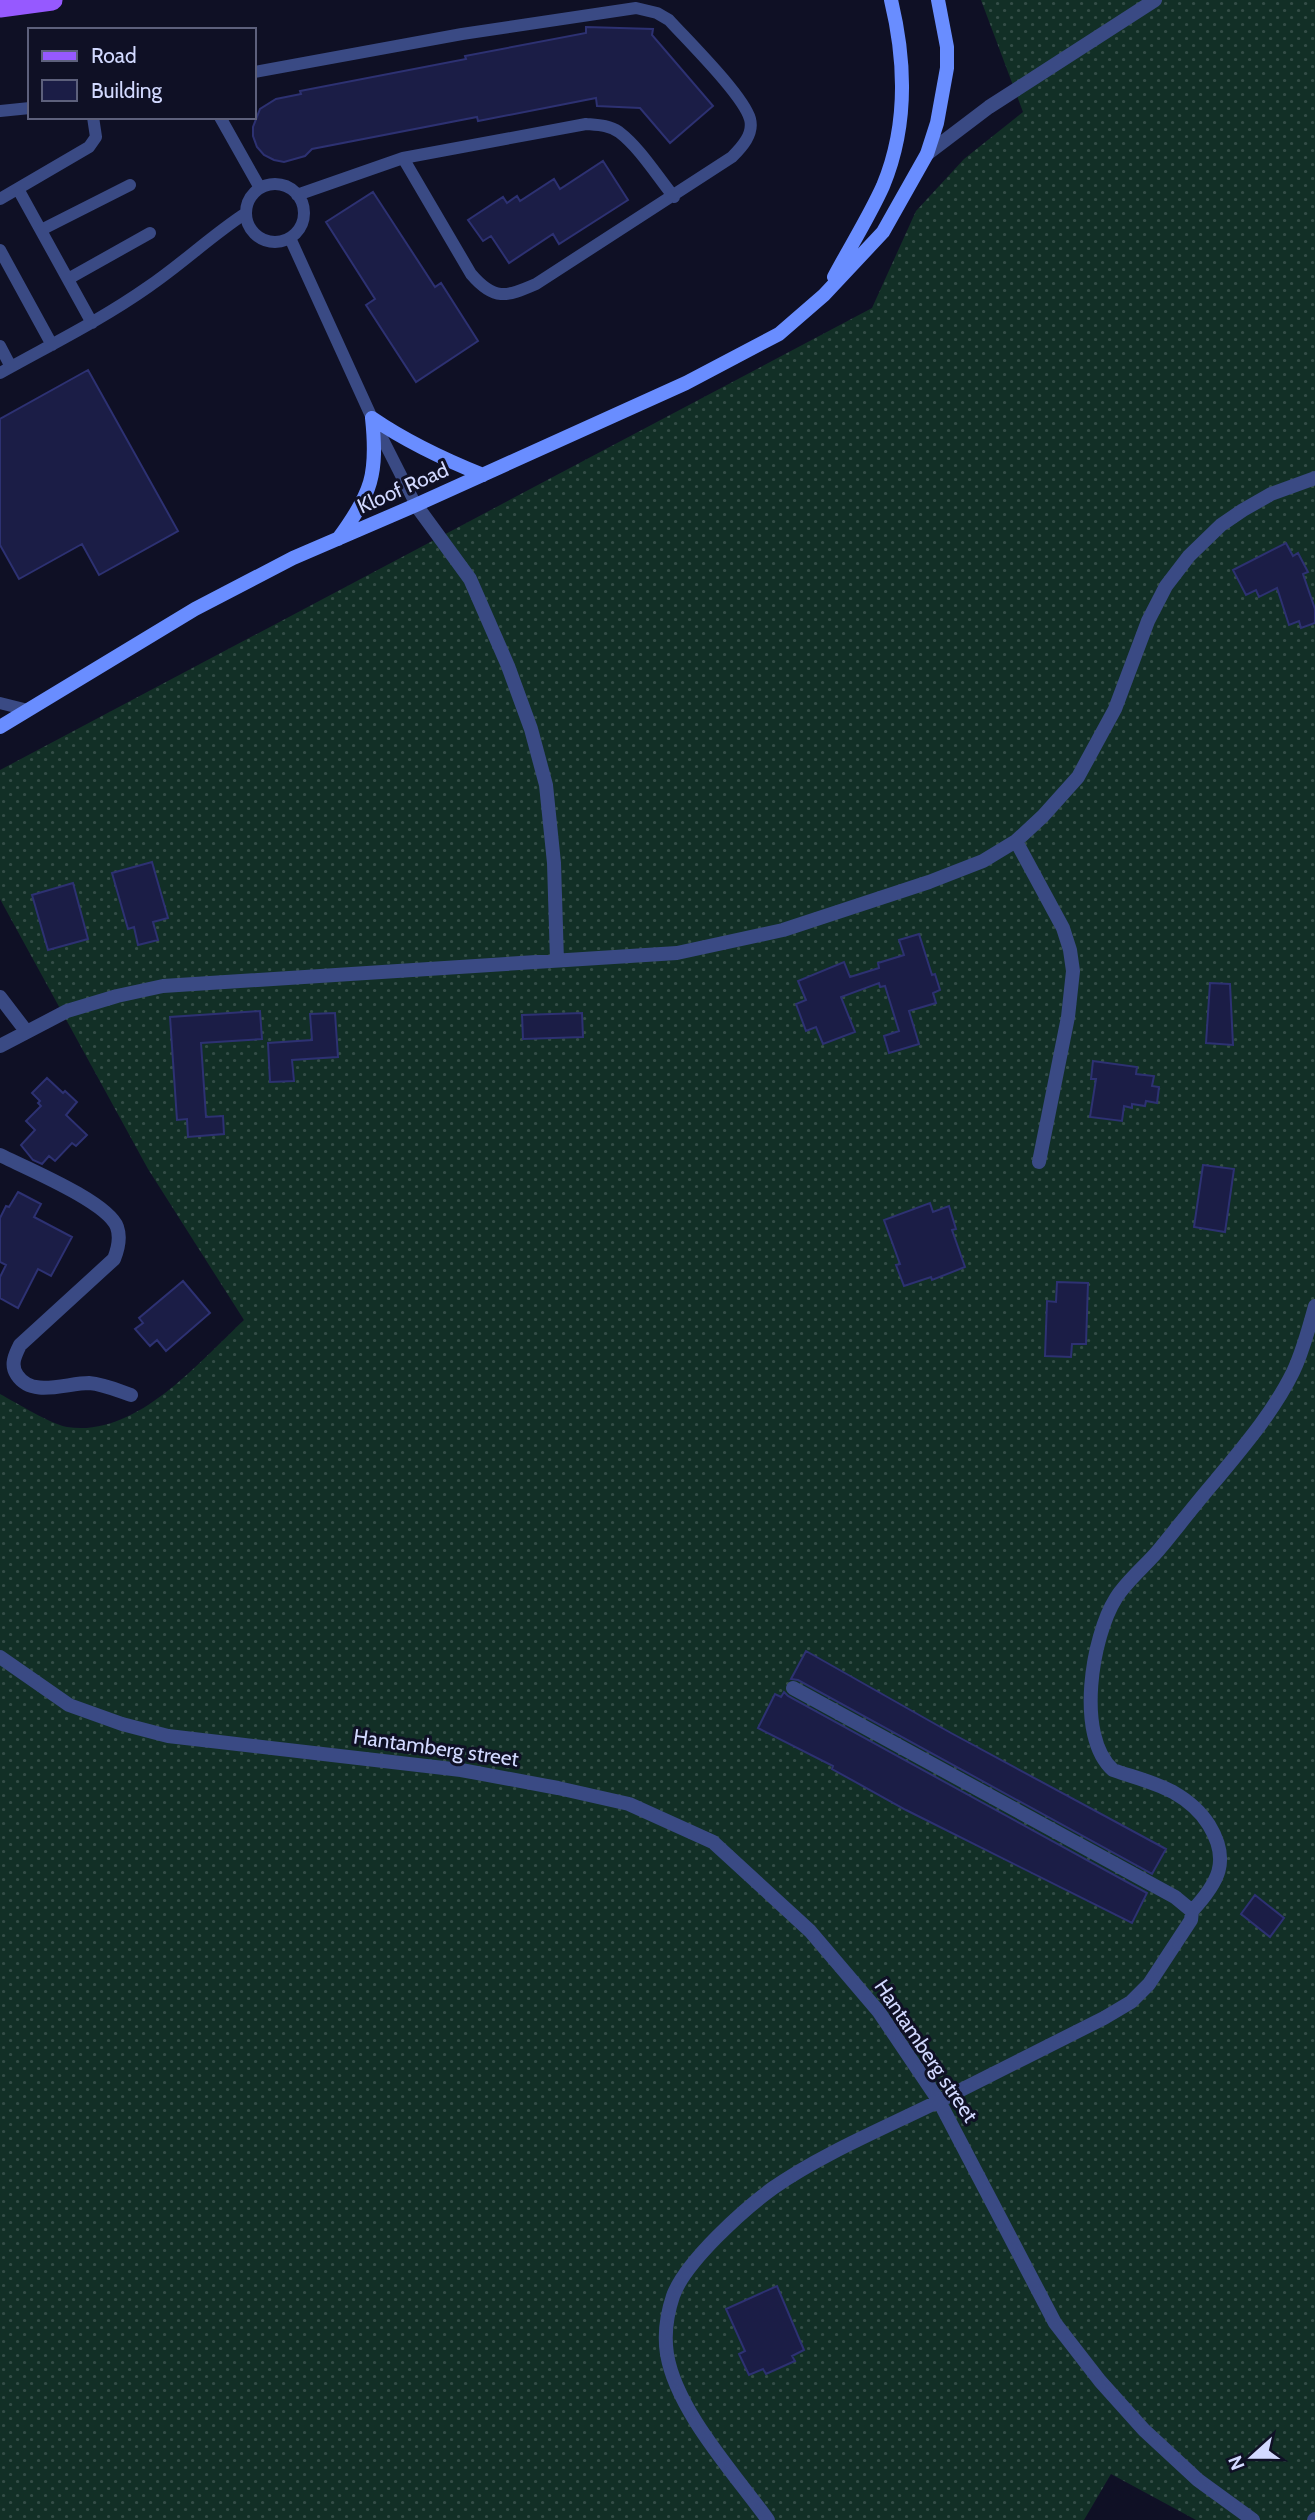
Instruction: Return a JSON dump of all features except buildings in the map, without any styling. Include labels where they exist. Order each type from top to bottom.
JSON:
[{"type":"main road","points":[[0,7],[52,0]]},
{"type":"street","points":[[824,295],[883,186],[897,141],[903,89],[902,59],[891,0]]},
{"type":"street","points":[[824,295],[883,232],[927,154],[937,122],[947,68],[947,47],[938,0]]},
{"type":"street","points":[[927,154],[989,107],[1155,0]]},
{"type":"street","name":"Kloof Road","points":[[0,727],[195,609],[293,558],[686,383],[779,334],[824,295]]},
{"type":"street","points":[[372,418],[404,440],[483,475]]},
{"type":"street","points":[[337,540],[357,514],[369,488],[376,454],[372,418]]},
{"type":"street","points":[[0,1046],[67,1011],[163,986],[677,953],[783,930],[983,861],[1016,841],[1078,777],[1115,709],[1148,621],[1166,586],[1189,556],[1221,525],[1243,510],[1271,494],[1315,478]]},
{"type":"street","points":[[416,505],[470,579],[508,666],[531,729],[546,785],[554,863],[557,961]]},
{"type":"street","points":[[1016,841],[1063,928],[1073,971],[1068,1017],[1039,1162]]},
{"type":"street","points":[[0,997],[26,1031]]},
{"type":"street","points":[[0,1155],[94,1202],[111,1215],[118,1227],[119,1246],[114,1259],[20,1345],[13,1358],[14,1371],[22,1383],[35,1388],[89,1384],[131,1395]]},
{"type":"street","points":[[768,2520],[689,2412],[674,2384],[667,2352],[666,2326],[674,2294],[688,2270],[716,2238],[774,2188],[827,2157],[1131,2002],[1149,1983],[1191,1920],[1192,1911],[1206,1895],[1218,1873],[1222,1859],[1219,1843],[1205,1819],[1175,1793],[1113,1770],[1106,1764],[1095,1739],[1092,1716],[1095,1657],[1107,1616],[1117,1596],[1181,1523],[1274,1404],[1293,1371],[1315,1306]]},
{"type":"street","name":"Hantamberg street","points":[[0,1657],[69,1705],[122,1724],[168,1736],[461,1770],[629,1804],[680,1825],[712,1842],[810,1931],[879,2012],[939,2101],[1055,2323],[1100,2381],[1144,2430],[1198,2480],[1253,2520]]},
{"type":"street","points":[[793,1689],[1175,1897],[1192,1911]]},
{"type":"lane","points":[[256,72],[462,34],[636,8],[657,13],[669,20],[733,91],[750,119],[749,135],[744,146],[732,157],[536,284],[515,293],[497,295],[482,287],[471,274],[403,158]]},
{"type":"lane","points":[[0,111],[28,108]]},
{"type":"lane","points":[[0,199],[89,147],[96,137],[93,119]]},
{"type":"lane","points":[[221,119],[260,188]]},
{"type":"lane","points":[[297,195],[403,158],[586,124],[605,126],[618,132],[632,145],[674,197]]},
{"type":"lane","points":[[270,184],[280,185],[297,195],[304,213],[302,223],[290,238],[280,242],[261,238],[253,232],[246,213],[248,203],[260,188],[270,184]]},
{"type":"lane","points":[[41,230],[130,185]]},
{"type":"lane","points":[[18,189],[92,323]]},
{"type":"lane","points":[[0,346],[6,370],[92,323],[150,286],[219,230],[246,213]]},
{"type":"lane","points":[[68,279],[150,233]]},
{"type":"lane","points":[[290,238],[372,418],[416,505]]},
{"type":"lane","points":[[0,250],[52,345]]},
{"type":"lane","points":[[0,703],[28,710]]},
{"type":"green space","points":[[981,0],[1315,0],[1315,2520],[1196,2520],[1111,2474],[1084,2520],[0,2520],[0,1394],[43,1418],[67,1427],[93,1427],[117,1421],[164,1394],[244,1320],[148,1169],[0,899],[0,770],[872,308],[916,211],[964,159],[1023,112]]}]
